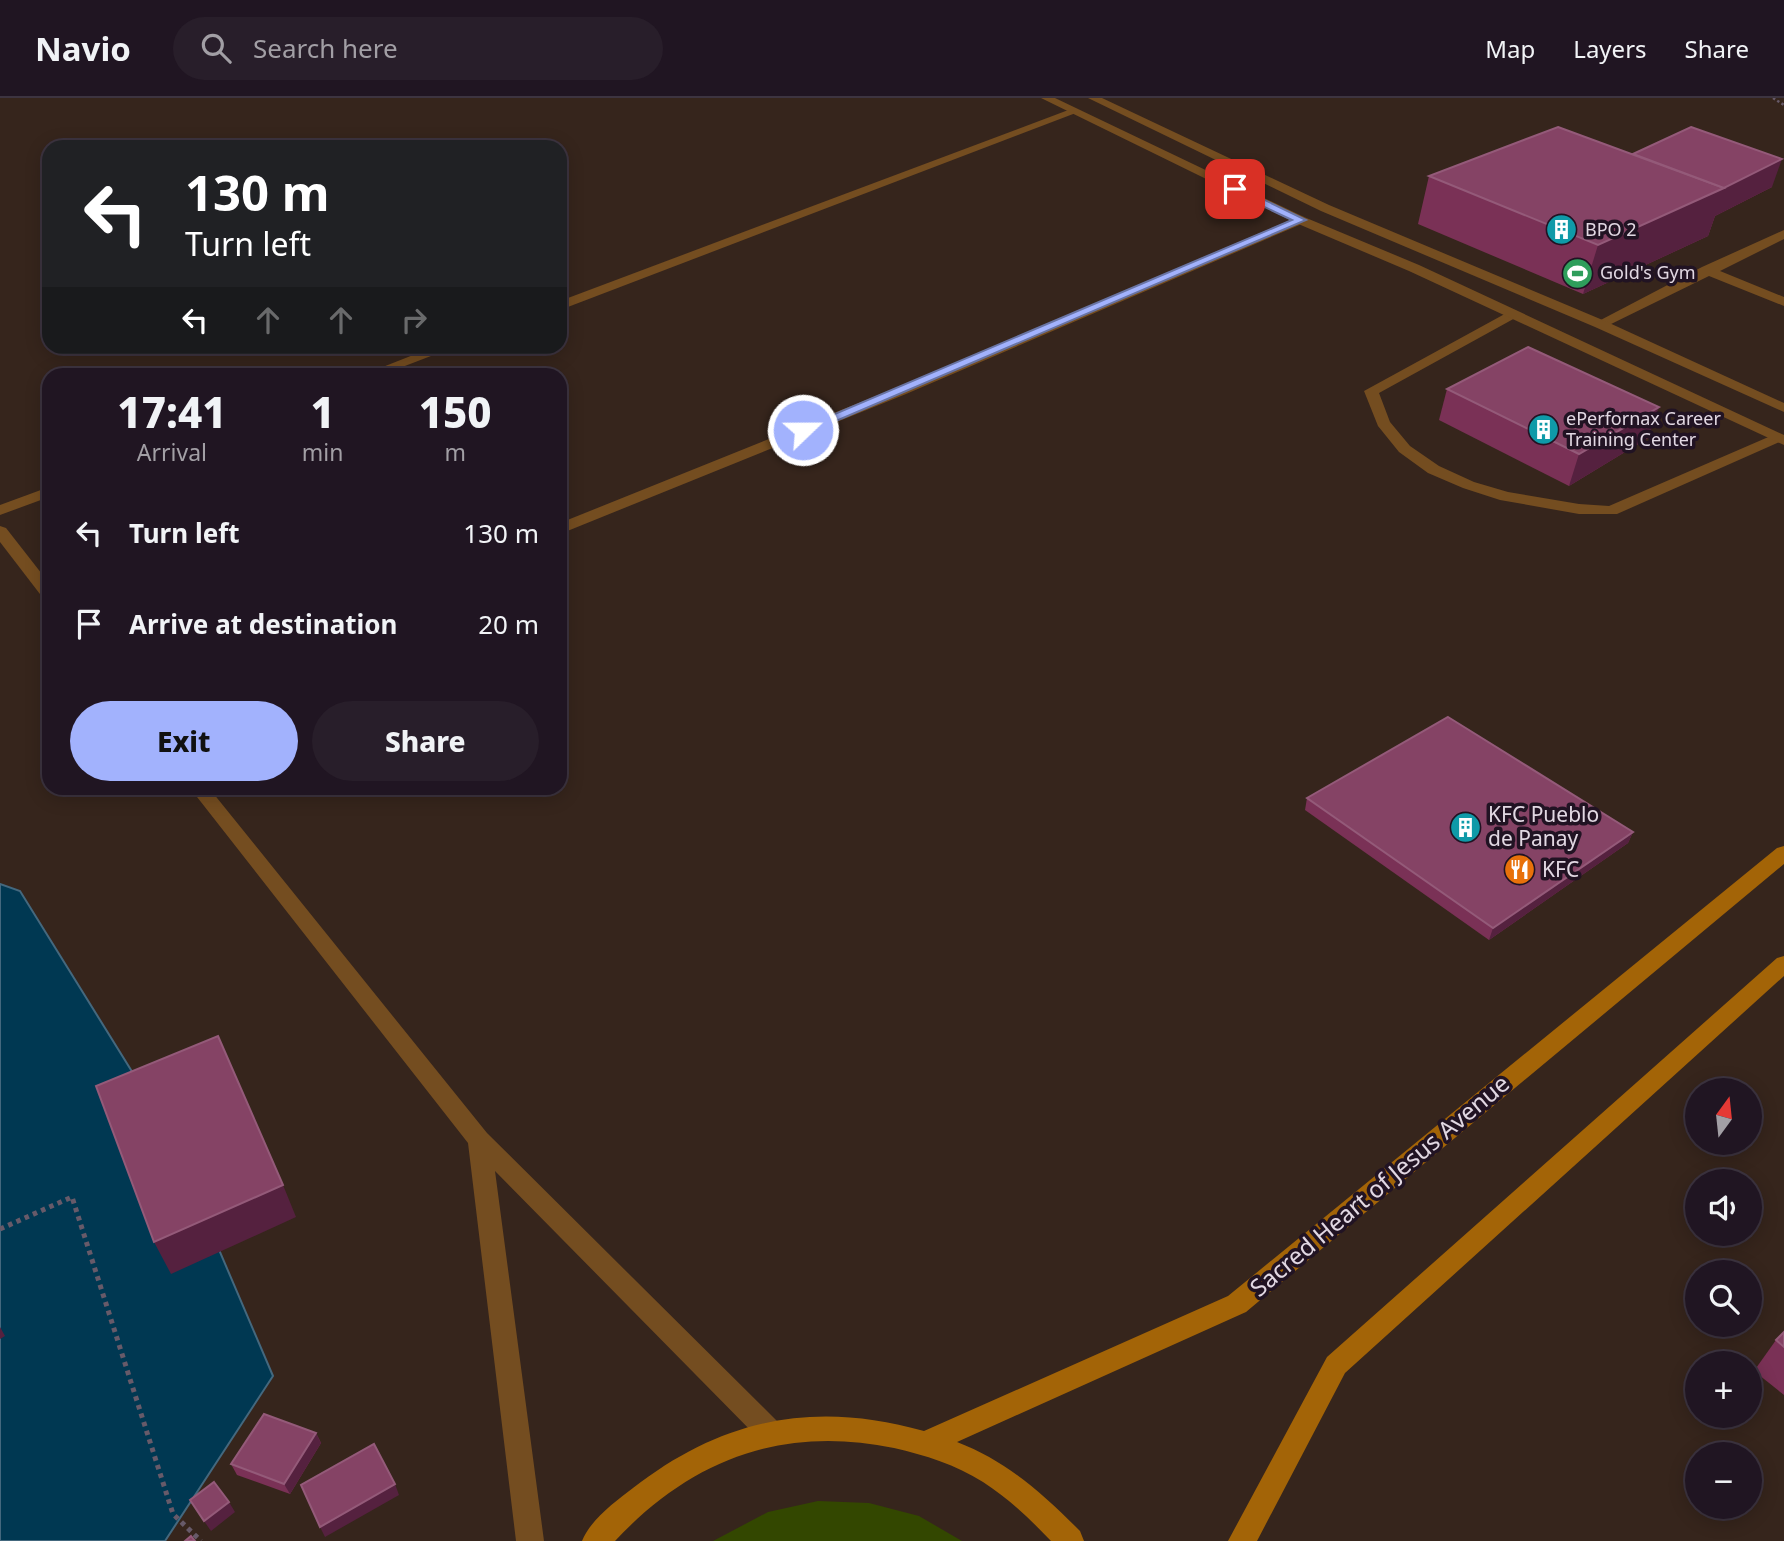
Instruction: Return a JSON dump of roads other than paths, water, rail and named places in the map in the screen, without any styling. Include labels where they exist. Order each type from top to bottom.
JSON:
[{"type":"main road","name":"Sacred Heart of Jesus Avenue","points":[[929,1442],[1237,1304],[1784,853]]},
{"type":"main road","points":[[1242,1541],[1336,1365],[1784,964]]},
{"type":"main road","points":[[596,1541],[646,1493],[680,1470],[716,1453],[771,1433],[812,1429],[871,1430],[929,1442],[982,1466],[1021,1493],[1070,1541]]},
{"type":"street","points":[[1046,98],[1300,220],[1414,268],[1781,439]]},
{"type":"street","points":[[1093,98],[1325,208],[1438,258],[1600,324],[1784,408]]},
{"type":"street","points":[[567,303],[1075,111]]},
{"type":"street","points":[[567,526],[913,386],[1325,208]]},
{"type":"street","points":[[1568,340],[1784,234]]},
{"type":"street","points":[[1414,268],[1438,258]]},
{"type":"street","points":[[1707,270],[1784,302]]},
{"type":"street","points":[[1512,314],[1371,391],[1374,407],[1382,424],[1395,440],[1414,456],[1462,482],[1519,500],[1580,510],[1611,511],[1781,439]]},
{"type":"street","points":[[390,368],[428,354]]},
{"type":"street","points":[[0,510],[42,495]]},
{"type":"street","points":[[0,531],[42,585]]},
{"type":"street","points":[[205,795],[479,1140],[771,1433]]},
{"type":"street","points":[[479,1140],[530,1541]]},
{"type":"water","points":[[0,884],[20,891],[167,1128],[273,1376],[165,1541],[0,1541]]},
{"type":"place","name":"BPO 2","points":[[1562,230]]},
{"type":"place","name":"Gold's Gym","points":[[1577,273]]},
{"type":"place","name":"ePerfornax Career Training Center","points":[[1543,429]]},
{"type":"place","name":"KFC Pueblo de Panay","points":[[1465,827]]},
{"type":"place","name":"KFC","points":[[1519,870]]}]
